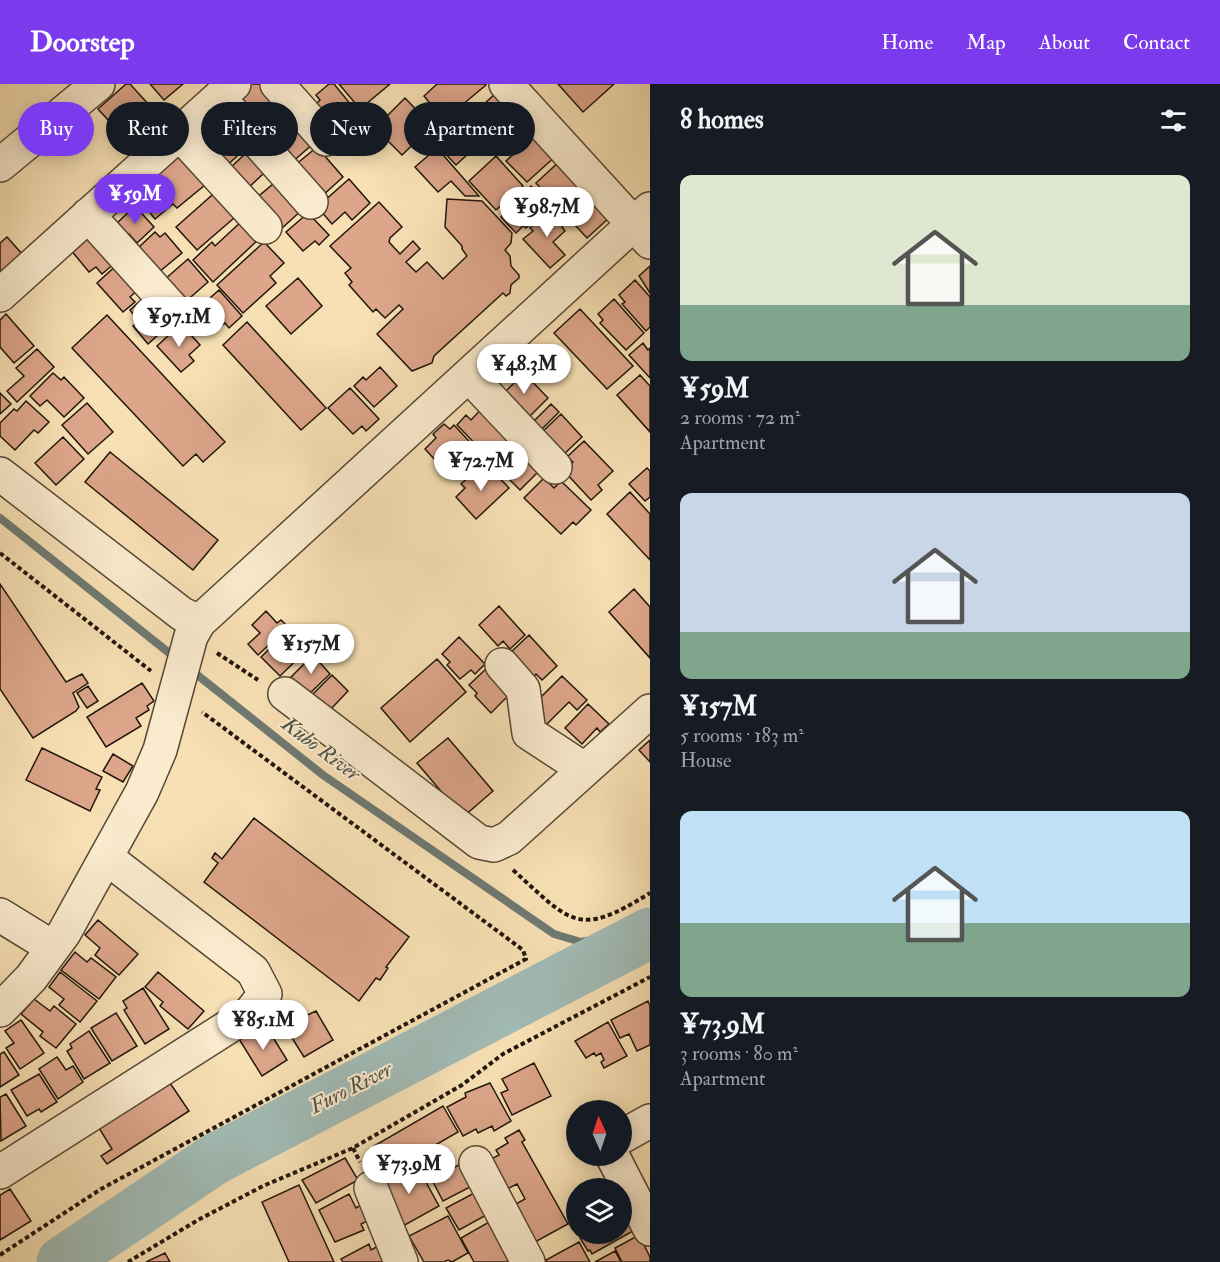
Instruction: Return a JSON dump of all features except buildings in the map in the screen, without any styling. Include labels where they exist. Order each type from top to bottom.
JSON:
[{"type":"street","points":[[0,165],[98,84]]},
{"type":"street","points":[[277,84],[310,121]]},
{"type":"street","points":[[0,1010],[31,978],[64,933],[107,858],[142,792],[160,750],[168,677],[201,636],[469,376],[644,225],[506,84]]},
{"type":"street","points":[[189,124],[227,91],[311,202]]},
{"type":"street","points":[[189,144],[265,227]]},
{"type":"street","points":[[0,295],[153,156]]},
{"type":"street","points":[[88,215],[178,315]]},
{"type":"street","points":[[469,376],[555,467]]},
{"type":"street","points":[[0,474],[182,614],[201,636]]},
{"type":"street","points":[[502,665],[523,689],[529,733],[584,769]]},
{"type":"street","points":[[285,694],[479,842],[494,845],[509,838],[650,711]]},
{"type":"street","points":[[0,1173],[250,1013],[265,994],[253,971],[107,858]]},
{"type":"street","points":[[0,915],[52,947]]},
{"type":"street","points":[[632,1131],[650,1121]]},
{"type":"street","points":[[476,1163],[528,1262]]},
{"type":"street","points":[[618,1166],[650,1229]]},
{"type":"street","points":[[371,1188],[401,1262]]},
{"type":"path","points":[[0,554],[168,677]]},
{"type":"path","points":[[201,636],[275,692],[285,694]]},
{"type":"path","points":[[0,1256],[101,1190],[526,959],[523,950],[201,711]]},
{"type":"path","points":[[494,845],[505,862],[544,898],[561,912],[578,920],[598,920],[619,913],[650,893]]},
{"type":"path","points":[[128,1262],[198,1220],[263,1186],[353,1148],[462,1085],[503,1054],[650,977]]},
{"type":"waterway","name":"Kubo River","points":[[0,518],[178,660]]},
{"type":"waterway","name":"Kubo River","points":[[191,670],[323,775],[554,934],[581,942],[650,930]]},
{"type":"waterway","name":"Furo River","points":[[62,1262],[215,1159],[650,933]]}]
